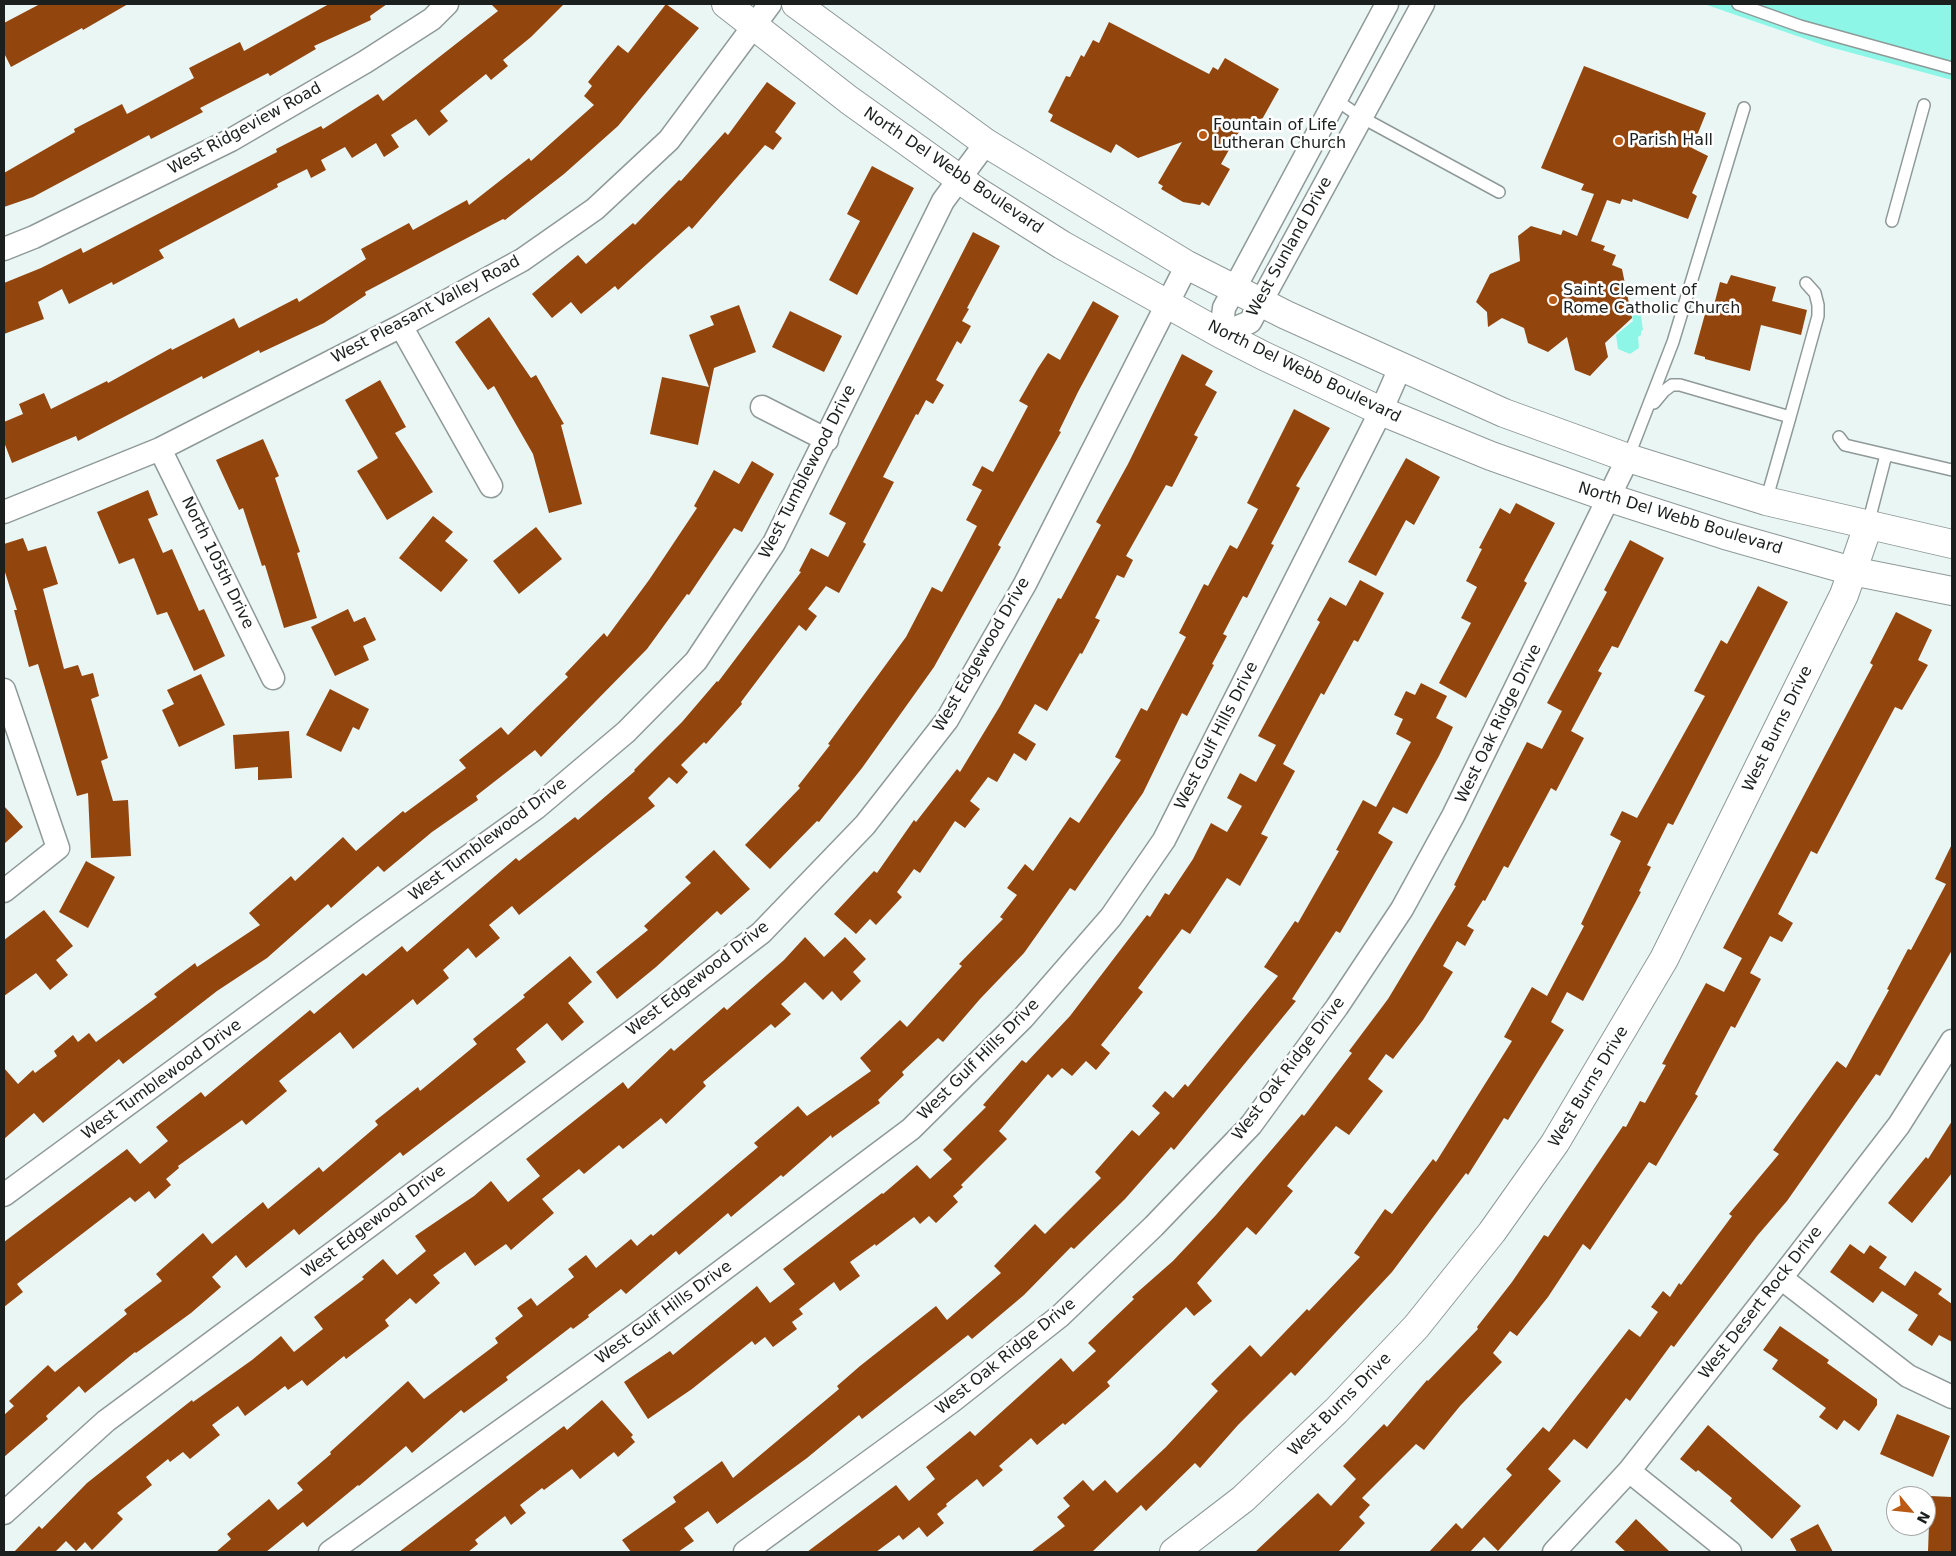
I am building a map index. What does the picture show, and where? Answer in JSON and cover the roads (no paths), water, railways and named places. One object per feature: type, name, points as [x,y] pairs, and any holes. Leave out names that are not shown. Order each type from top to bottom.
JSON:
[{"type":"street","name":"West Ridgeview Road","points":[[4,249],[231,140],[365,62],[432,19],[447,4]]},
{"type":"street","name":"North Del Webb Boulevard","points":[[726,4],[849,100],[961,180],[1062,245],[1221,334],[1381,411],[1492,456],[1610,498],[1725,535],[1852,571],[1952,591]]},
{"type":"street","name":"West Pleasant Valley Road","points":[[4,512],[160,449],[401,326],[522,260],[595,209],[669,140],[770,4]]},
{"type":"street","points":[[796,4],[986,143],[1187,265],[1400,368],[1504,412],[1628,458],[1766,501],[1952,544]]},
{"type":"street","name":"West Sunland Drive","points":[[1387,4],[1224,308],[1221,334],[1250,322],[1423,4]]},
{"type":"street","name":"West Tumblewood Drive","points":[[4,1195],[367,929],[536,808],[626,732],[696,661],[774,543],[827,440],[943,201],[961,180],[986,143]]},
{"type":"street","name":"West Edgewood Drive","points":[[4,1513],[106,1421],[650,1018],[760,933],[865,825],[947,720],[1025,584],[1166,302],[1187,265]]},
{"type":"street","points":[[401,326],[491,486]]},
{"type":"street","name":"West Gulf Hills Drive","points":[[330,1552],[648,1326],[911,1128],[1023,1018],[1111,917],[1164,840],[1381,411],[1400,368]]},
{"type":"street","points":[[762,407],[827,440]]},
{"type":"street","name":"North 105th Drive","points":[[160,449],[274,678]]},
{"type":"street","name":"West Oak Ridge Drive","points":[[745,1552],[951,1402],[1060,1316],[1154,1226],[1251,1124],[1338,1007],[1402,909],[1453,816],[1628,458]]},
{"type":"street","name":"West Burns Drive","points":[[1174,1552],[1244,1499],[1336,1410],[1416,1327],[1492,1232],[1556,1143],[1664,959],[1844,595],[1868,526]]},
{"type":"street","points":[[4,690],[58,848],[4,891]]},
{"type":"street","name":"West Desert Rock Drive","points":[[1554,1552],[1629,1471],[1781,1278],[1899,1125],[1952,1041]]},
{"type":"street","points":[[1781,1278],[1908,1376],[1952,1397]]},
{"type":"street","points":[[1629,1471],[1730,1552]]},
{"type":"lane","points":[[1738,4],[1800,26],[1952,68]]},
{"type":"lane","points":[[1336,100],[1361,117],[1499,192]]},
{"type":"lane","points":[[1892,221],[1924,105]]},
{"type":"lane","points":[[1628,458],[1648,410],[1672,342],[1744,108]]},
{"type":"lane","points":[[1766,501],[1818,316],[1815,293],[1806,283]]},
{"type":"lane","points":[[1648,410],[1664,390],[1672,385],[1680,385],[1790,417]]},
{"type":"lane","points":[[1839,437],[1845,445],[1952,470]]},
{"type":"lane","points":[[1868,526],[1886,455]]},
{"type":"place","name":"Fountain of Life Lutheran Church","points":[[1203,135]]},
{"type":"place","name":"Parish Hall","points":[[1619,141]]},
{"type":"place","name":"Saint Clement of Rome Catholic Church","points":[[1553,300]]}]
